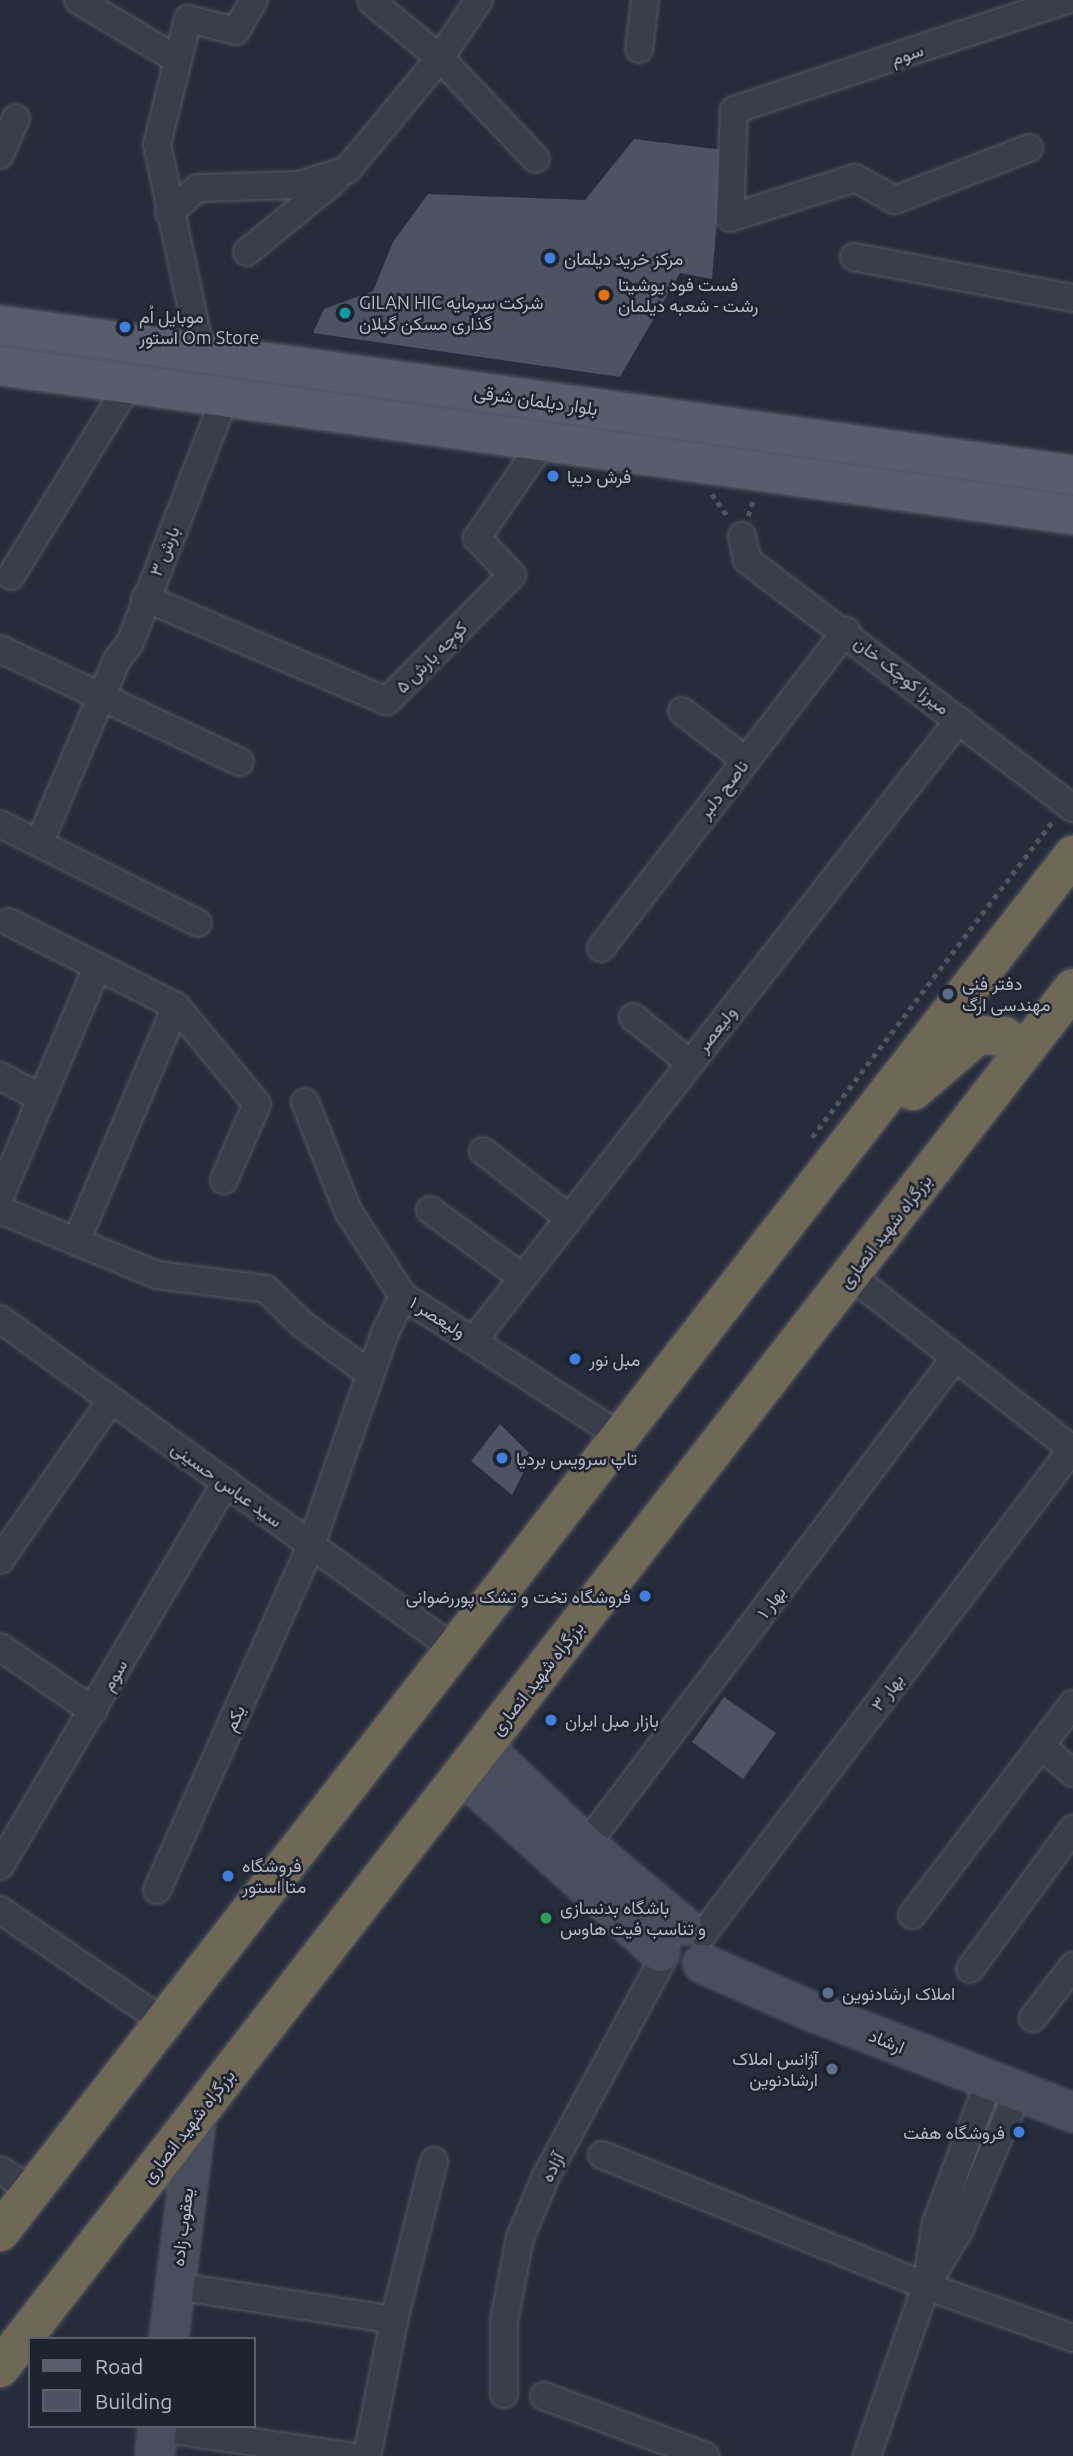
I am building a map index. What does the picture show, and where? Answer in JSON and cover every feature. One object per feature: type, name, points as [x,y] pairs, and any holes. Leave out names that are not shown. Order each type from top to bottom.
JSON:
[{"type":"highway","points":[[12,2214],[1073,855]]},
{"type":"highway","name":"بزرگراه شهید انصاری","points":[[0,2368],[1073,988]]},
{"type":"highway","points":[[824,1174],[966,1041],[984,1034],[998,1035],[1023,1053]]},
{"type":"main road","name":"بلوار دیلمان شرقی","points":[[0,324],[1073,475]]},
{"type":"main road","points":[[201,353],[224,400]]},
{"type":"main road","points":[[0,366],[224,400],[1073,515]]},
{"type":"main road","name":"ارشاد","points":[[472,1761],[586,1846],[682,1946]]},
{"type":"main road","name":"ارشاد","points":[[472,1761],[682,1946],[1003,2087],[1073,2112]]},
{"type":"main road","name":"یعقوب زاده","points":[[168,2337],[196,2116]]},
{"type":"street","points":[[78,0],[178,60]]},
{"type":"street","points":[[201,353],[169,213],[157,145],[188,19],[236,31],[254,0]]},
{"type":"street","points":[[247,252],[347,170],[440,58],[479,0]]},
{"type":"street","points":[[639,49],[645,0]]},
{"type":"street","name":"سوم","points":[[1029,148],[895,200],[855,178],[730,218],[734,110],[749,108],[1066,0]]},
{"type":"street","points":[[372,2],[440,58],[536,159]]},
{"type":"street","points":[[0,155],[16,118]]},
{"type":"street","points":[[169,213],[198,188],[299,185],[347,170]]},
{"type":"street","points":[[854,257],[1073,298]]},
{"type":"street","points":[[11,576],[128,385]]},
{"type":"street","name":"بارش ۳","points":[[40,841],[101,699],[130,643],[145,598],[224,400]]},
{"type":"street","name":"کوچه بارش ۵","points":[[145,598],[387,701],[512,575],[477,537],[542,443]]},
{"type":"street","name":"میرزا کوچک خان","points":[[742,536],[747,560],[846,631],[959,720],[1071,799]]},
{"type":"street","name":"ناصح دلبر","points":[[601,948],[846,631]]},
{"type":"street","points":[[0,649],[101,699],[240,762]]},
{"type":"street","points":[[682,711],[746,761]]},
{"type":"street","name":"ولیعصر","points":[[474,1340],[959,720]]},
{"type":"street","points":[[0,824],[40,841],[198,923]]},
{"type":"street","points":[[9,922],[176,1006],[257,1104],[224,1180]]},
{"type":"street","points":[[0,1196],[97,968]]},
{"type":"street","points":[[76,1242],[176,1006]]},
{"type":"street","points":[[633,1017],[690,1063]]},
{"type":"street","points":[[0,1076],[41,1098]]},
{"type":"street","name":"ولیعصر ۱","points":[[305,1102],[348,1211],[403,1296],[620,1436]]},
{"type":"street","points":[[483,1151],[569,1219]]},
{"type":"street","points":[[0,1210],[157,1275],[266,1289],[302,1324],[370,1374]]},
{"type":"street","points":[[430,1210],[522,1277]]},
{"type":"street","points":[[850,1275],[1073,1449]]},
{"type":"street","name":"یکم","points":[[157,1889],[312,1545],[370,1374],[403,1296]]},
{"type":"street","name":"سید عباس حسینی","points":[[0,1319],[454,1649]]},
{"type":"street","name":"بهار ۱","points":[[586,1846],[955,1358]]},
{"type":"street","points":[[0,1560],[111,1400]]},
{"type":"street","name":"بهار ۳","points":[[682,1946],[1073,1449]]},
{"type":"street","name":"سوم","points":[[0,1866],[226,1483]]},
{"type":"street","points":[[0,1647],[93,1711]]},
{"type":"street","points":[[912,1915],[1073,1704]]},
{"type":"street","points":[[1041,1746],[1073,1773]]},
{"type":"street","points":[[970,1969],[1073,1829]]},
{"type":"street","points":[[0,1910],[164,2022]]},
{"type":"street","name":"آزاده","points":[[504,2394],[504,2321],[520,2238],[546,2176],[682,1946]]},
{"type":"street","points":[[1033,2018],[1073,1966]]},
{"type":"street","points":[[867,2456],[926,2286],[936,2223],[1003,2087]]},
{"type":"street","points":[[602,2155],[926,2286],[1073,2338]]},
{"type":"street","points":[[367,2456],[394,2320],[434,2161]]},
{"type":"street","points":[[0,2169],[12,2214]]},
{"type":"street","points":[[174,2286],[394,2320]]},
{"type":"street","points":[[544,2396],[705,2456]]},
{"type":"street","points":[[156,2437],[349,2456]]},
{"type":"path","points":[[690,463],[742,536]]},
{"type":"path","points":[[742,536],[762,473]]},
{"type":"building","name":"مرکز خرید دیلمان","points":[[634,139],[723,150],[712,279],[680,273],[620,377],[313,333],[324,309],[373,291],[393,242],[428,194],[585,200]]},
{"type":"building","name":"تاپ سرویس بردیا","points":[[500,1424],[532,1456],[512,1495],[471,1461]]},
{"type":"building","points":[[724,1697],[776,1733],[743,1779],[692,1742]]},
{"type":"place","name":"مرکز خرید دیلمان","points":[[550,258]]},
{"type":"place","name":"فست فود یوشیتا رشت - شعبه دیلمان","points":[[604,295]]},
{"type":"place","name":"GILAN HIC شرکت سرمایه گذاری مسکن گیلان","points":[[345,313]]},
{"type":"place","name":"موبایل اُم استور Om Store","points":[[125,327]]},
{"type":"place","name":"فرش دیبا","points":[[553,476]]},
{"type":"place","name":"دفتر فنی مهندسی ارگ","points":[[948,994]]},
{"type":"place","name":"مبل نور","points":[[575,1359]]},
{"type":"place","name":"تاپ سرویس بردیا","points":[[502,1458]]},
{"type":"place","name":"فروشگاه تخت و تشک پوررضوانی","points":[[645,1596]]},
{"type":"place","name":"بازار مبل ایران","points":[[551,1720]]},
{"type":"place","name":"فروشگاه متا استور","points":[[228,1876]]},
{"type":"place","name":"باشگاه بدنسازی و تناسب فیت هاوس","points":[[546,1918]]},
{"type":"place","name":"املاک ارشادنوین","points":[[828,1993]]},
{"type":"place","name":"آژانس املاک ارشادنوین","points":[[832,2069]]},
{"type":"place","name":"فروشگاه هفت","points":[[1019,2132]]}]
